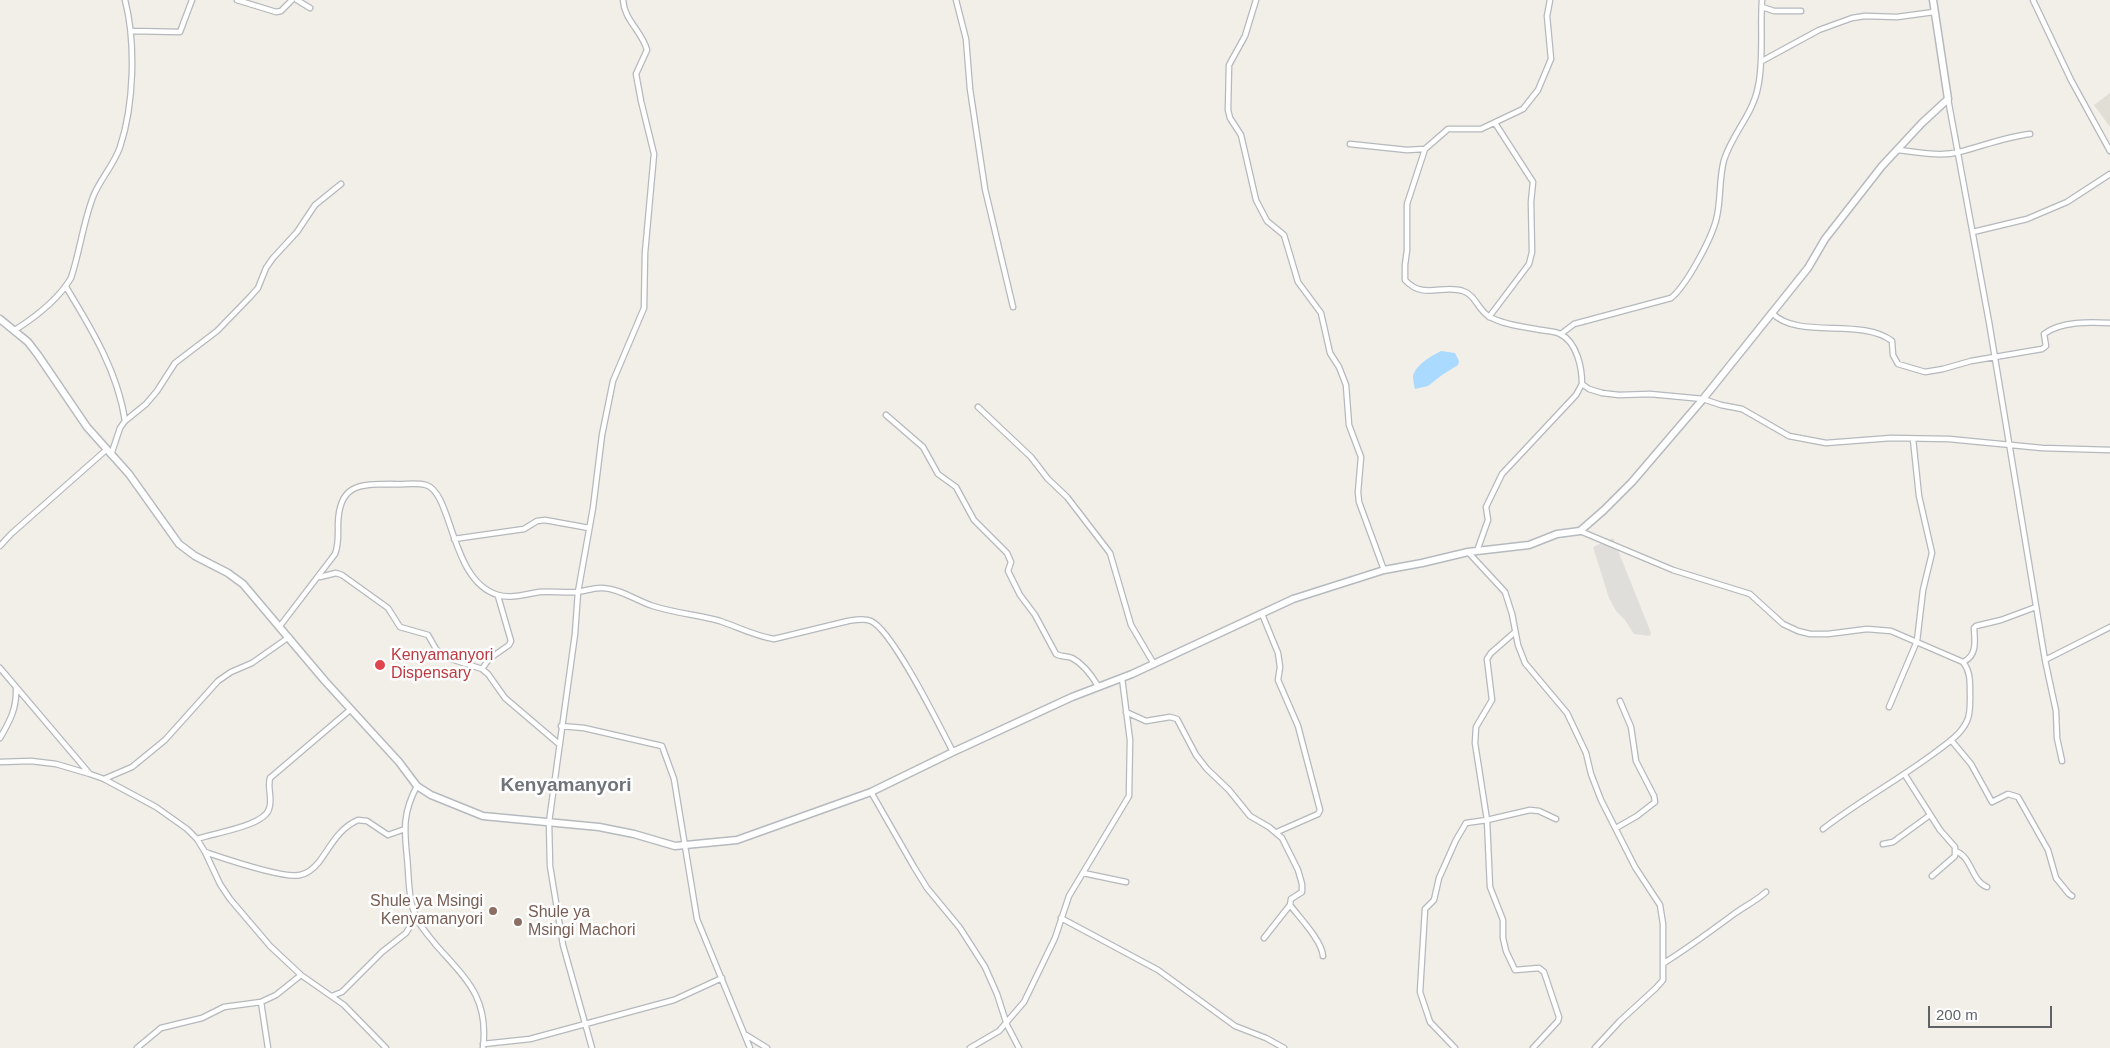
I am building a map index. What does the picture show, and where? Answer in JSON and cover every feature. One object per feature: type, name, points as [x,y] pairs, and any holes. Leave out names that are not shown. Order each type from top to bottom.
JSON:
[{"type":"street","points":[[15,330],[48,306],[66,287],[74,268],[94,195],[120,146],[129,101],[132,65],[131,31],[125,0]]},
{"type":"street","points":[[131,31],[180,32],[192,0]]},
{"type":"street","points":[[237,0],[276,12],[281,11],[292,0]]},
{"type":"street","points":[[297,0],[310,8]]},
{"type":"street","points":[[592,1048],[563,945],[550,866],[548,822],[578,592],[602,435],[613,381],[644,308],[645,253],[654,160],[653,146],[636,74],[647,50],[644,40],[625,13],[623,0]]},
{"type":"street","points":[[956,0],[966,39],[970,89],[986,189],[1013,307]]},
{"type":"street","points":[[1256,0],[1245,36],[1229,65],[1228,110],[1230,118],[1241,135],[1256,200],[1267,221],[1284,235],[1298,282],[1321,312],[1330,353],[1339,367],[1346,385],[1349,425],[1361,457],[1359,502],[1384,570]]},
{"type":"street","points":[[1477,551],[1488,520],[1486,507],[1502,474],[1576,395],[1582,384],[1580,362],[1570,344],[1560,334],[1522,327],[1489,317],[1473,297],[1464,291],[1451,289],[1427,291],[1405,280],[1407,204],[1425,149],[1448,129],[1477,129],[1495,123],[1527,105],[1545,75],[1550,59],[1547,16],[1550,0]]},
{"type":"street","points":[[1560,334],[1574,324],[1671,298],[1679,291],[1710,237],[1717,216],[1724,159],[1755,99],[1762,61],[1762,0]]},
{"type":"street","points":[[1933,0],[1948,99],[1995,357],[2045,660],[2056,711],[2059,749],[2062,761]]},
{"type":"street","points":[[2033,0],[2071,80],[2110,151]]},
{"type":"street","points":[[1762,7],[1774,10],[1801,11]]},
{"type":"street","points":[[1762,61],[1819,30],[1852,18],[1865,16],[1897,17],[1934,12]]},
{"type":"street","points":[[1580,531],[1632,482],[1703,399],[1808,268],[1836,225],[1897,150],[1948,99]]},
{"type":"street","points":[[1489,317],[1529,264],[1532,252],[1531,202],[1533,182],[1495,123]]},
{"type":"street","points":[[1897,150],[1938,153],[1959,152],[2014,136],[2030,134]]},
{"type":"street","points":[[1350,144],[1407,150],[1425,149]]},
{"type":"street","points":[[1973,232],[2026,219],[2067,202],[2110,174]]},
{"type":"street","points":[[0,546],[11,534],[108,452],[125,421],[146,404],[175,363],[217,331],[250,298],[258,288],[266,268],[297,232],[315,205],[341,184]]},
{"type":"street","points":[[66,287],[108,364],[123,405],[125,421]]},
{"type":"street","points":[[1772,313],[1777,319],[1792,324],[1878,333],[1892,340],[1893,356],[1898,364],[1925,372],[1971,361],[2042,350],[2046,346],[2044,334],[2054,329],[2089,322],[2110,323]]},
{"type":"street","points":[[0,319],[15,330],[38,355],[87,427],[129,474],[179,544],[195,556],[228,573],[243,584],[325,681],[399,762],[417,786],[442,800],[483,816],[599,827],[684,847],[736,840],[872,792],[953,752],[1098,686],[1154,664],[1293,600],[1384,570],[1422,564],[1468,552],[1528,545],[1557,534],[1580,531],[1673,570],[1750,594],[1783,624],[1798,631],[1810,634],[1877,629],[1892,631],[1963,662],[1968,668],[1970,678],[1970,712],[1968,720],[1951,740],[1905,776],[1844,813],[1822,830]]},
{"type":"street","points":[[1582,384],[1602,392],[1619,395],[1650,394],[1703,399],[1742,409],[1789,436],[1802,439],[1826,442],[1891,438],[1949,439],[2009,443],[2042,448],[2110,450]]},
{"type":"street","points":[[978,407],[1031,457],[1048,479],[1082,513],[1107,549],[1113,561],[1131,625],[1154,664]]},
{"type":"street","points":[[886,415],[923,447],[938,474],[959,492],[964,506],[974,520],[1007,553],[1011,562],[1008,571],[1020,595],[1035,615],[1056,654],[1077,661],[1092,676],[1098,686]]},
{"type":"street","points":[[1889,707],[1917,641],[1923,590],[1932,552],[1919,496],[1913,439]]},
{"type":"street","points":[[280,626],[332,560],[338,547],[338,512],[344,495],[354,488],[384,484],[425,485],[438,496],[460,557],[466,567],[486,589],[498,596],[515,596],[550,591],[578,592],[595,588],[613,590],[652,606],[694,614],[762,637],[774,639],[848,621],[871,621],[885,633],[919,685],[953,752]]},
{"type":"street","points":[[454,539],[524,529],[537,521],[544,520],[589,528]]},
{"type":"street","points":[[1468,552],[1505,592],[1525,663],[1567,713],[1586,753],[1596,788],[1635,867],[1660,906],[1663,924],[1663,980],[1595,1048]]},
{"type":"street","points":[[319,577],[336,573],[342,575],[388,608],[400,626],[428,635],[436,649],[444,656],[482,669],[488,674],[505,698],[559,744]]},
{"type":"street","points":[[482,669],[489,659],[512,641],[498,596]]},
{"type":"street","points":[[1963,662],[1970,659],[1973,653],[1975,642],[1974,628],[1976,626],[2001,620],[2036,607]]},
{"type":"street","points":[[1262,614],[1278,653],[1280,667],[1278,680],[1298,726],[1320,810],[1318,814],[1277,832]]},
{"type":"street","points":[[2045,660],[2110,627]]},
{"type":"street","points":[[1515,632],[1490,653],[1487,659],[1492,700],[1478,720],[1474,734],[1487,820],[1490,887],[1503,920],[1503,938],[1506,951],[1515,970],[1540,968],[1544,972],[1559,1017],[1558,1021],[1539,1039],[1533,1048]]},
{"type":"street","points":[[104,779],[132,767],[165,740],[218,681],[231,672],[252,663],[289,637]]},
{"type":"street","points":[[0,668],[90,774]]},
{"type":"street","points":[[970,1048],[999,1032],[1007,1025],[1024,1002],[1054,938],[1069,896],[1129,796],[1130,740],[1122,678]]},
{"type":"street","points":[[0,738],[14,711],[17,700],[16,687]]},
{"type":"street","points":[[1616,828],[1637,816],[1654,802],[1654,796],[1636,761],[1631,727],[1620,701]]},
{"type":"street","points":[[197,839],[251,824],[263,818],[269,812],[268,784],[270,778],[351,709]]},
{"type":"street","points":[[1126,712],[1146,721],[1170,717],[1177,719],[1196,755],[1207,769],[1229,790],[1250,816],[1277,832],[1288,848],[1302,884],[1302,892],[1291,899],[1290,905],[1264,938]]},
{"type":"street","points":[[561,726],[584,728],[662,746],[674,779],[697,919],[750,1048]]},
{"type":"street","points":[[1951,740],[1971,764],[1992,802],[2008,794],[2018,797],[2048,850],[2056,878],[2072,896]]},
{"type":"street","points":[[0,762],[31,761],[56,764],[104,779],[156,807],[187,829],[206,852],[220,884],[230,899],[270,946],[301,976],[332,996],[359,1019],[386,1048]]},
{"type":"street","points":[[1905,776],[1930,816],[1951,841],[1955,851],[1955,856],[1950,862],[1932,876]]},
{"type":"street","points":[[417,786],[407,808],[405,829],[410,890],[416,917],[424,931],[466,979],[479,1000],[483,1012],[483,1046],[530,1039],[674,1000],[722,978]]},
{"type":"street","points":[[872,792],[914,868],[927,888],[960,928],[985,967],[997,994],[1007,1025],[1019,1048]]},
{"type":"street","points":[[1455,1048],[1430,1022],[1420,992],[1424,946],[1424,913],[1427,905],[1434,900],[1439,878],[1462,828],[1470,821],[1487,820],[1535,810],[1556,819]]},
{"type":"street","points":[[1883,844],[1892,842],[1930,816]]},
{"type":"street","points":[[206,852],[242,865],[287,875],[300,875],[316,866],[335,837],[353,822],[362,819],[388,835],[405,829]]},
{"type":"street","points":[[1955,851],[1965,858],[1977,880],[1987,887]]},
{"type":"street","points":[[1083,873],[1126,882]]},
{"type":"street","points":[[1664,964],[1766,892]]},
{"type":"street","points":[[1290,905],[1311,931],[1323,956]]},
{"type":"street","points":[[332,996],[342,992],[382,952],[406,933],[416,917]]},
{"type":"street","points":[[1062,918],[1158,970],[1235,1026],[1266,1038],[1284,1048]]},
{"type":"street","points":[[137,1048],[161,1028],[202,1018],[224,1007],[261,1002],[276,995],[301,976]]},
{"type":"street","points":[[261,1002],[268,1048]]},
{"type":"street","points":[[745,1034],[766,1048]]},
{"type":"shaded area","points":[[2110,93],[2110,127],[2094,105]]},
{"type":"shaded area","points":[[1613,538],[1651,633],[1650,636],[1634,634],[1625,620],[1616,611],[1609,598],[1593,547]]},
{"type":"water","points":[[1441,351],[1455,353],[1459,361],[1458,365],[1428,386],[1415,389],[1413,376],[1417,368]]},
{"type":"place","name":"Kenyamanyori Dispensary","points":[[380,665]]},
{"type":"place","name":"Shule ya Msingi Kenyamanyori","points":[[493,911]]},
{"type":"place","name":"Shule ya Msingi Machori","points":[[518,922]]},
{"type":"district","name":"Kenyamanyori","points":[[566,786]]}]
